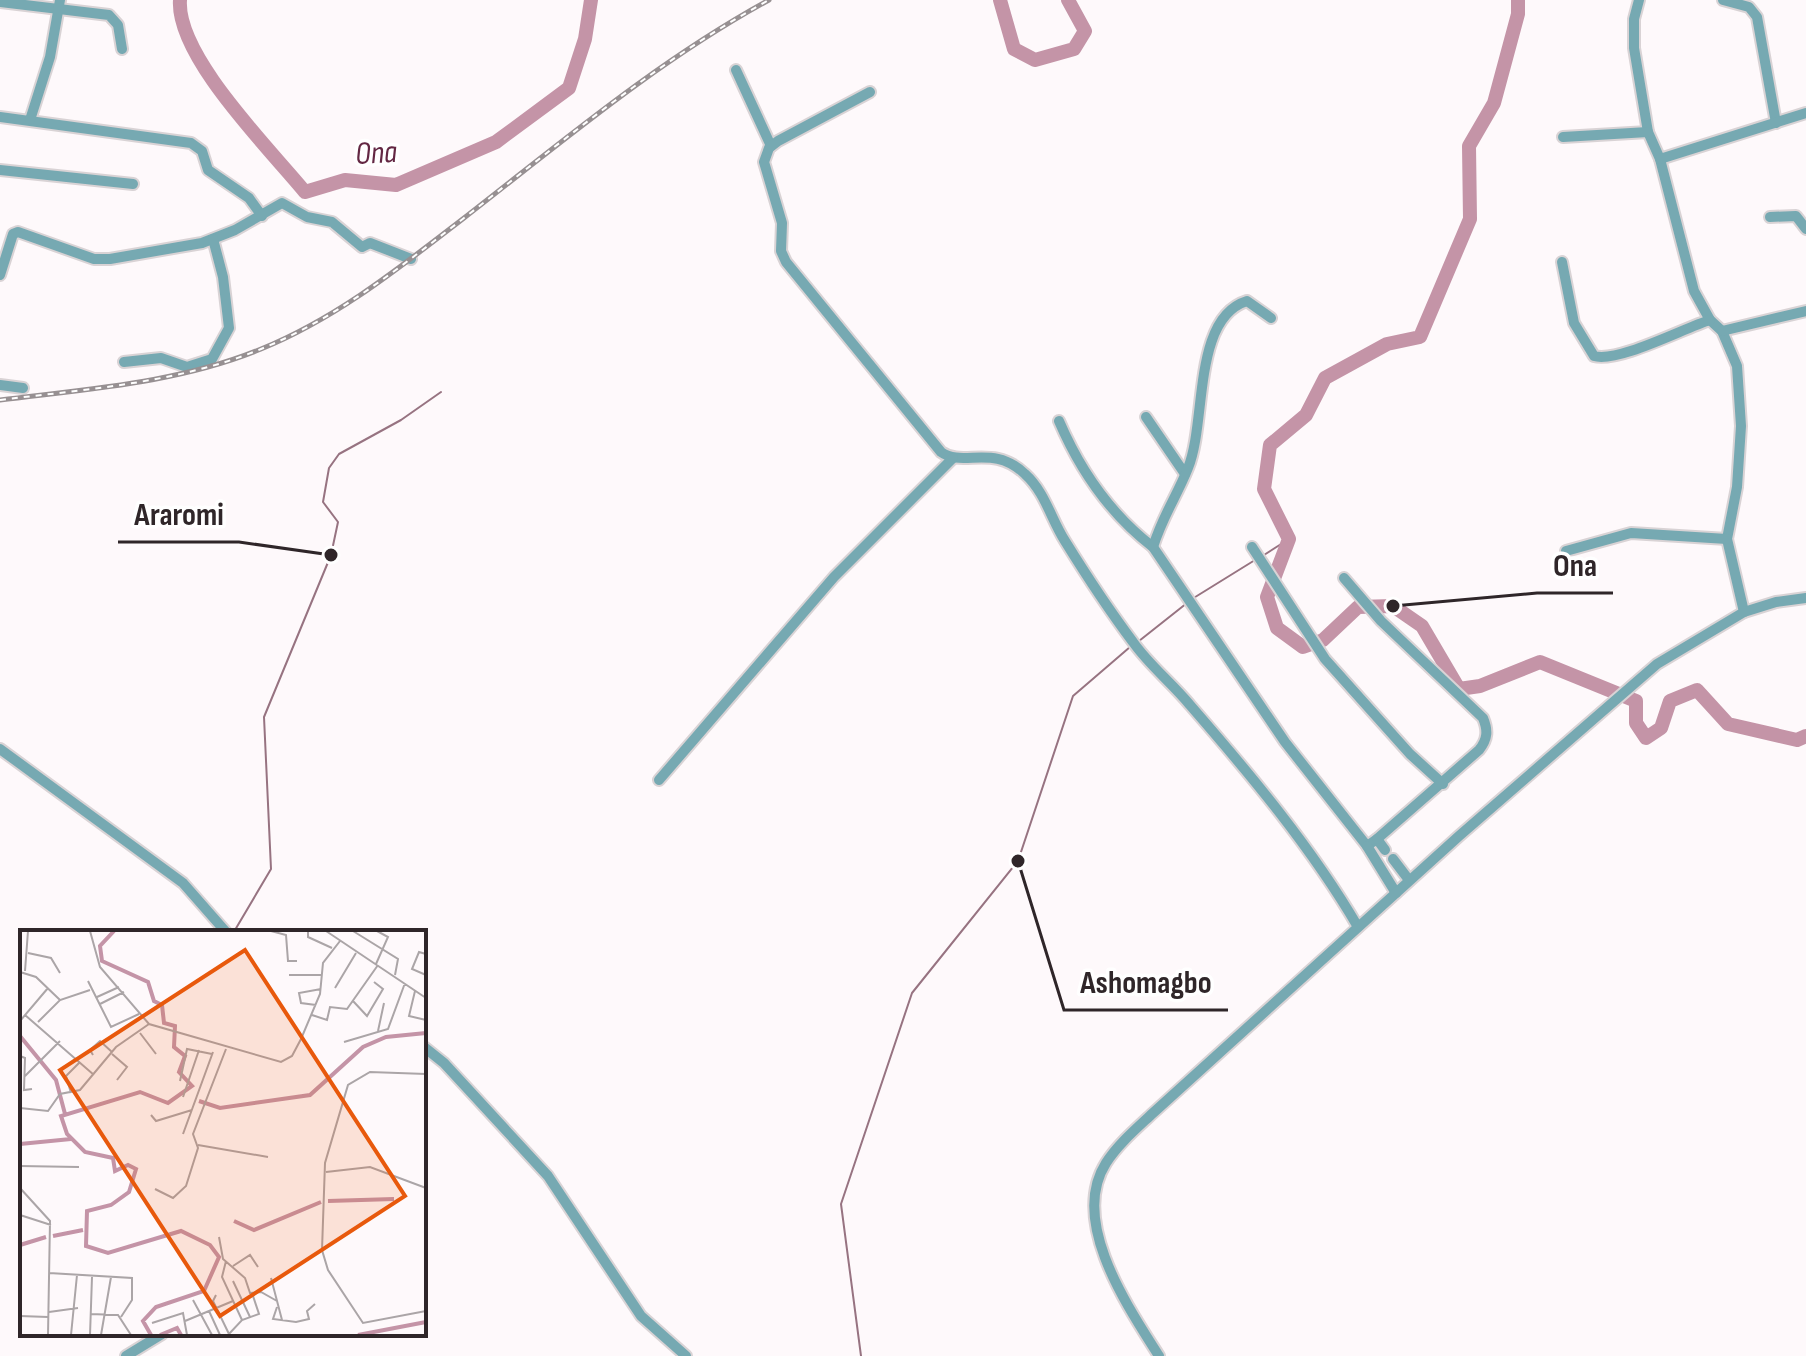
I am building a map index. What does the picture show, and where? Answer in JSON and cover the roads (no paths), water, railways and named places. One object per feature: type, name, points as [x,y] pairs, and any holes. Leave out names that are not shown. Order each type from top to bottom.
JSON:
[{"type":"street","points":[[1639,0],[1634,19],[1634,48],[1648,132],[1660,159],[1694,291],[1710,320],[1722,331],[1737,366],[1741,400],[1737,487],[1727,539],[1744,612]]},
{"type":"street","points":[[1723,0],[1749,7],[1757,17],[1776,123]]},
{"type":"street","points":[[0,2],[60,4],[109,15],[122,36],[122,49]]},
{"type":"street","points":[[30,120],[50,57],[60,4]]},
{"type":"street","points":[[736,70],[771,146]]},
{"type":"street","points":[[870,92],[771,146],[764,162],[782,223],[781,251],[786,262],[941,452],[953,458],[982,455],[999,458],[1024,472],[1044,497],[1064,539],[1134,644],[1175,687],[1259,790],[1345,902],[1358,927]]},
{"type":"street","points":[[1660,159],[1806,113]]},
{"type":"street","points":[[0,117],[191,143],[202,151],[208,170],[249,198],[262,216]]},
{"type":"street","points":[[1563,137],[1648,132]]},
{"type":"street","points":[[0,170],[133,184]]},
{"type":"street","points":[[0,275],[5,242],[13,234],[24,233],[103,259],[189,247],[262,216],[282,203],[307,217],[332,222],[362,247],[370,243],[411,259]]},
{"type":"street","points":[[1770,217],[1796,216],[1806,229]]},
{"type":"street","points":[[124,362],[161,358],[187,367],[212,359],[229,328],[223,277],[213,239]]},
{"type":"street","points":[[1562,262],[1574,323],[1594,356],[1601,358],[1630,351],[1710,320]]},
{"type":"street","points":[[1153,547],[1163,514],[1185,474],[1218,321],[1232,308],[1247,301],[1271,318]]},
{"type":"street","points":[[1722,331],[1806,311]]},
{"type":"street","points":[[0,385],[23,388]]},
{"type":"street","points":[[1146,417],[1185,474]]},
{"type":"street","points":[[1059,421],[1082,470],[1127,524],[1153,547],[1285,742],[1367,846],[1396,893]]},
{"type":"street","points":[[659,780],[834,577],[953,458]]},
{"type":"street","points":[[1566,551],[1631,533],[1727,539]]},
{"type":"street","points":[[1252,547],[1325,659],[1410,754],[1443,784]]},
{"type":"street","points":[[1344,578],[1381,621],[1483,718],[1487,734],[1485,743],[1443,784],[1367,846]]},
{"type":"street","points":[[1159,1356],[1098,1239],[1094,1207],[1105,1164],[1153,1113],[1409,880],[1672,653],[1744,612],[1776,602],[1806,598]]},
{"type":"street","points":[[0,749],[183,883],[224,930]]},
{"type":"street","points":[[1377,839],[1385,850]]},
{"type":"street","points":[[1393,859],[1409,880]]},
{"type":"street","points":[[426,1049],[444,1063],[548,1176],[641,1316],[686,1356]]},
{"type":"street","points":[[126,1356],[159,1336]]},
{"type":"waterway","name":"Ona","points":[[180,0],[183,23],[208,74],[305,192],[345,180],[396,185],[496,142],[569,88],[585,39],[591,0]]},
{"type":"waterway","name":"Ona","points":[[1000,0],[1014,49],[1035,60],[1074,49],[1085,31],[1068,0]]},
{"type":"waterway","name":"Ona","points":[[1518,0],[1518,14],[1494,103],[1469,146],[1470,219],[1420,337],[1387,344],[1325,378],[1306,415],[1270,445],[1264,489],[1289,539],[1267,597],[1277,628],[1303,647],[1323,640],[1358,607],[1393,606],[1422,626],[1459,689],[1480,686],[1540,662],[1636,701],[1636,723],[1646,738],[1661,728],[1670,701],[1697,690],[1728,724],[1797,740],[1806,736]]},
{"type":"waterway","points":[[235,930],[271,869],[264,717],[331,555],[338,522],[323,502],[329,468],[339,454],[401,420],[441,392]]},
{"type":"waterway","points":[[1264,555],[1289,539]]},
{"type":"waterway","points":[[1192,599],[1255,560]]},
{"type":"waterway","points":[[1139,641],[1187,603]]},
{"type":"waterway","points":[[861,1356],[841,1204],[912,993],[1018,861],[1073,696],[1130,647]]},
{"type":"railway","points":[[0,400],[99,388],[198,370],[230,361],[289,337],[367,291],[650,75],[728,23],[769,0]]},
{"type":"place","name":"Araromi","points":[[331,555]]},
{"type":"place","name":"Ona","points":[[1393,606]]},
{"type":"place","name":"Ashomagbo","points":[[1018,861]]}]
